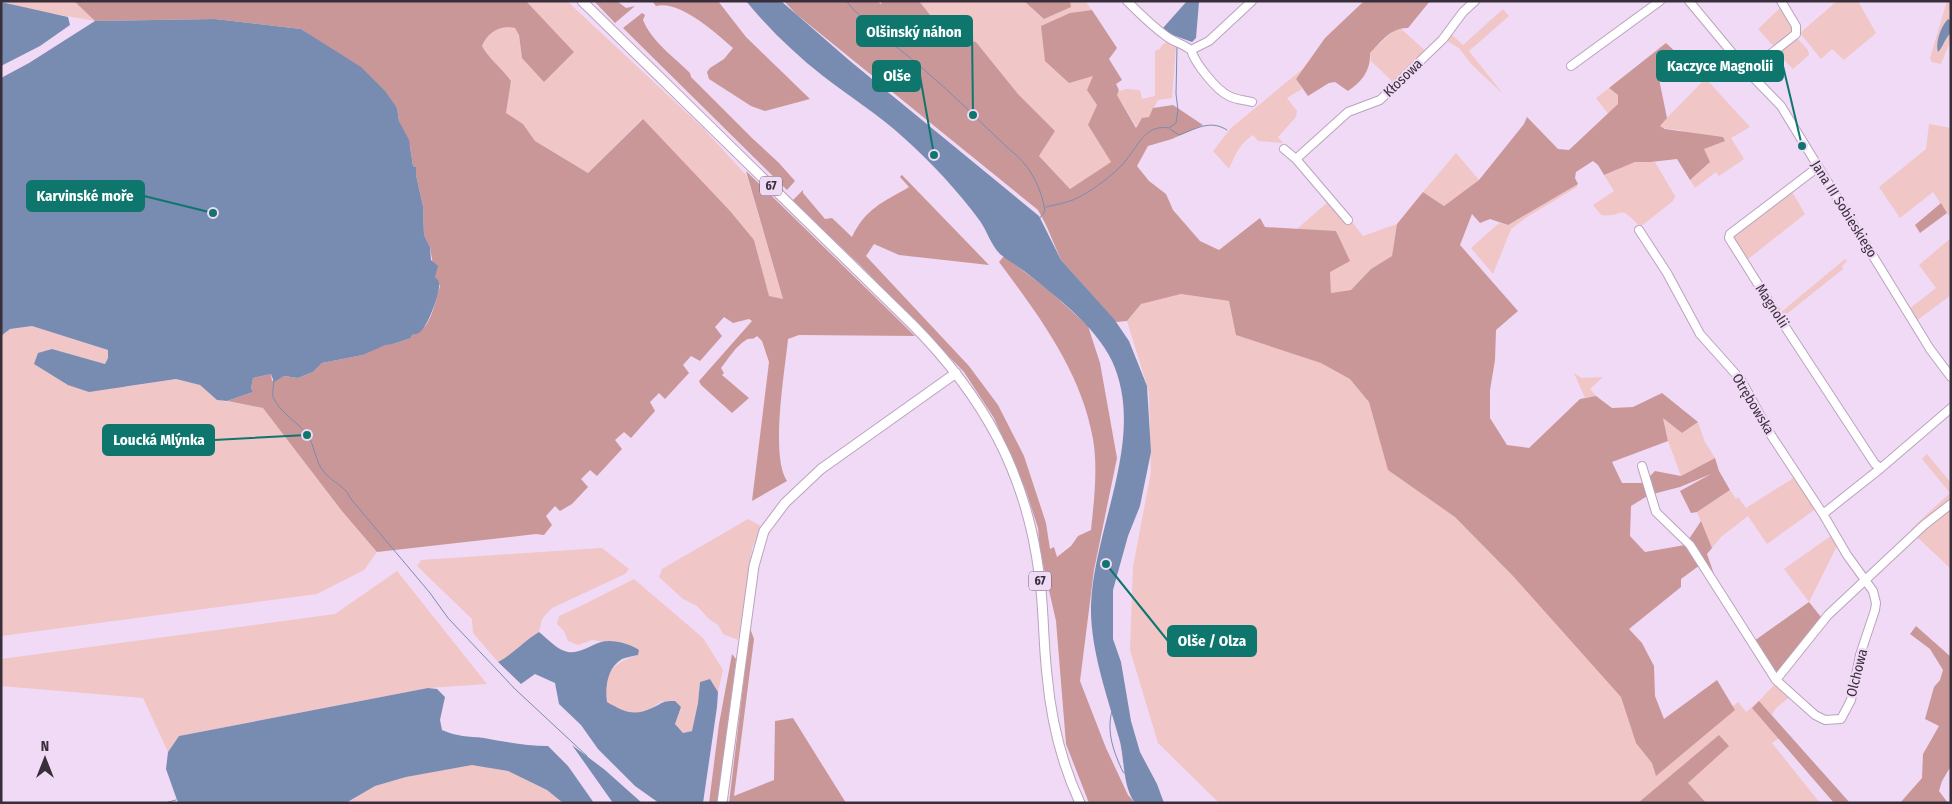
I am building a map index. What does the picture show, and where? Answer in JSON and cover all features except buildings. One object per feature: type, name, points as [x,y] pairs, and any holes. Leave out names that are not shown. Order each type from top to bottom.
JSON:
[{"type":"main road","name":"67","points":[[582,1],[912,325],[956,373],[976,400],[993,428],[1022,493],[1033,535],[1039,574],[1046,675],[1052,720],[1061,754],[1080,803]]},
{"type":"main road","points":[[722,803],[754,566],[764,531],[785,502],[821,469],[956,373]]},
{"type":"street","points":[[1127,1],[1157,29],[1191,50],[1193,57],[1217,87],[1228,96],[1252,102]]},
{"type":"street","points":[[1191,50],[1208,41],[1252,1]]},
{"type":"street","name":"Kłosowa","points":[[1296,159],[1348,112],[1380,100],[1443,39],[1463,12],[1475,1]]},
{"type":"street","points":[[1571,66],[1660,1]]},
{"type":"street","name":"Jana III Sobieskiego","points":[[1689,1],[1748,72],[1781,106],[1930,349],[1951,377]]},
{"type":"street","points":[[1748,72],[1796,34],[1796,26],[1781,1]]},
{"type":"street","points":[[1284,149],[1296,159],[1348,220]]},
{"type":"street","name":"Magnolii","points":[[1818,167],[1730,234],[1729,238],[1872,459],[1881,468]]},
{"type":"street","name":"Otrębowska","points":[[1639,230],[1662,264],[1700,334],[1741,380],[1771,435],[1865,580]]},
{"type":"street","points":[[1823,514],[1881,468],[1951,408]]},
{"type":"street","points":[[1642,466],[1656,512],[1690,545],[1776,680],[1818,626],[1924,525],[1951,504]]},
{"type":"street","name":"Olchowa","points":[[1776,680],[1816,715],[1825,720],[1841,719],[1851,700],[1860,655],[1875,610],[1875,597],[1865,580]]},
{"type":"shaded area","points":[[2,1],[74,1],[95,21],[27,9]]},
{"type":"shaded area","points":[[74,1],[526,1],[574,52],[544,82],[522,58],[519,35],[515,28],[504,28],[491,33],[482,46],[511,81],[506,113],[523,124],[535,141],[588,173],[643,119],[730,211],[754,240],[769,296],[783,299],[746,171],[915,336],[799,335],[788,339],[779,434],[782,469],[787,481],[752,501],[769,362],[762,341],[757,336],[746,340],[739,346],[721,368],[724,373],[722,375],[749,398],[732,413],[701,385],[699,381],[752,321],[749,319],[733,323],[724,317],[715,327],[722,336],[700,361],[691,356],[683,365],[689,373],[665,399],[659,393],[650,402],[655,411],[631,438],[624,432],[615,440],[622,449],[597,476],[590,470],[581,479],[588,487],[572,504],[560,511],[555,506],[546,516],[552,525],[544,535],[536,534],[377,552],[342,511],[263,408],[227,401],[253,392],[251,388],[253,378],[271,374],[272,381],[284,376],[298,378],[313,372],[322,363],[363,355],[385,344],[393,344],[411,338],[412,335],[424,328],[428,322],[440,286],[435,277],[430,247],[424,235],[423,206],[416,167],[413,166],[410,146],[399,121],[397,108],[342,56],[301,29],[215,19],[95,21]]},
{"type":"shaded area","points":[[526,1],[567,1],[702,127],[747,176],[783,299],[769,297],[754,240],[642,119],[588,173],[535,141],[523,124],[506,113],[511,81],[482,46],[491,33],[504,28],[515,28],[519,35],[522,58],[574,52]]},
{"type":"shaded area","points":[[594,1],[617,1],[626,8],[635,6],[615,23]]},
{"type":"shaded area","points":[[652,1],[718,1],[746,37],[810,99],[765,111],[751,106],[709,79],[707,72],[710,68],[724,59],[733,48],[697,19],[676,8],[666,5],[656,6]]},
{"type":"shaded area","points":[[784,1],[877,1],[881,4],[882,1],[919,1],[946,35],[976,42],[1018,94],[1055,131],[1039,156],[1070,189],[1111,162],[1088,125],[1097,105],[1087,90],[1093,76],[1069,83],[1045,61],[1041,26],[1070,13],[1092,10],[1117,48],[1109,59],[1122,80],[1116,84],[1119,90],[1117,95],[1136,128],[1142,118],[1149,117],[1153,108],[1173,105],[1203,125],[1172,139],[1148,146],[1137,166],[1149,181],[1166,194],[1173,210],[1200,241],[1219,250],[1260,218],[1265,227],[1336,231],[1350,261],[1330,272],[1331,293],[1351,290],[1371,269],[1392,256],[1397,224],[1423,192],[1444,206],[1479,180],[1524,124],[1527,117],[1558,149],[1569,150],[1618,104],[1618,95],[1609,88],[1666,43],[1679,55],[1658,74],[1667,118],[1660,126],[1665,129],[1723,137],[1725,141],[1704,149],[1710,162],[1690,180],[1677,159],[1635,162],[1604,175],[1593,161],[1576,172],[1575,178],[1578,184],[1508,225],[1490,219],[1480,223],[1472,214],[1460,245],[1518,311],[1496,330],[1495,360],[1490,390],[1490,418],[1507,445],[1529,448],[1580,399],[1596,396],[1612,408],[1633,407],[1662,393],[1698,422],[1682,433],[1663,418],[1668,441],[1612,462],[1622,483],[1643,483],[1655,471],[1681,476],[1715,458],[1719,471],[1730,490],[1697,512],[1691,513],[1680,491],[1711,474],[1680,487],[1649,495],[1631,506],[1630,536],[1645,552],[1685,545],[1686,543],[1700,565],[1681,579],[1681,587],[1629,629],[1642,643],[1654,666],[1655,696],[1664,719],[1717,680],[1735,710],[1656,776],[1652,763],[1636,743],[1621,697],[1513,576],[1455,517],[1388,470],[1369,402],[1350,379],[1321,363],[1236,335],[1229,301],[1181,294],[1141,304],[1127,321],[1116,322],[1061,260],[1038,210],[796,14]]},
{"type":"shaded area","points":[[919,1],[1024,1],[1044,19],[1070,7],[1070,1],[1085,1],[1092,10],[1070,13],[1093,75],[1097,105],[1088,125],[1111,162],[1070,189],[1039,156],[1055,131],[1018,94],[976,42],[946,35]]},
{"type":"shaded area","points":[[1024,1],[1070,1],[1071,7],[1044,19]]},
{"type":"shaded area","points":[[1364,1],[1430,1],[1408,28],[1402,28],[1391,33],[1370,53],[1369,65],[1365,75],[1348,91],[1335,82],[1329,83],[1308,96],[1296,79],[1325,38]]},
{"type":"shaded area","points":[[1837,1],[1858,1],[1876,33],[1844,60],[1832,49],[1821,59],[1800,33]]},
{"type":"shaded area","points":[[1947,1],[1951,1],[1949,14],[1951,21],[1948,19],[1942,48],[1945,38],[1951,33],[1951,39],[1941,64],[1932,62],[1930,58]]},
{"type":"shaded area","points":[[1782,6],[1796,31],[1775,48],[1758,29]]},
{"type":"shaded area","points":[[1503,9],[1509,16],[1469,51],[1503,94],[1472,65],[1459,48],[1447,41],[1452,35],[1463,45]]},
{"type":"shaded area","points":[[642,13],[645,15],[643,20],[647,28],[664,49],[690,73],[691,77],[795,181],[787,190],[623,28]]},
{"type":"shaded area","points":[[1400,28],[1427,52],[1395,84],[1371,61],[1370,53],[1394,30]]},
{"type":"shaded area","points":[[1796,37],[1808,50],[1809,55],[1793,69],[1776,52]]},
{"type":"shaded area","points":[[1168,41],[1176,47],[1172,98],[1158,100],[1149,117],[1142,119],[1136,126],[1117,92],[1126,89],[1140,90],[1142,99],[1155,96],[1155,51]]},
{"type":"shaded area","points":[[1305,67],[1296,79],[1302,89],[1287,98],[1297,111],[1296,117],[1278,137],[1283,143],[1258,141],[1253,135],[1241,146],[1229,169],[1213,151],[1231,128]]},
{"type":"shaded area","points":[[1707,80],[1750,127],[1731,138],[1744,159],[1719,176],[1716,172],[1695,188],[1690,180],[1710,162],[1705,152],[1690,134],[1659,126],[1703,81],[1704,83]]},
{"type":"shaded area","points":[[1609,88],[1618,95],[1619,104],[1609,115],[1596,98]]},
{"type":"shaded area","points":[[1929,124],[1951,128],[1951,219],[1933,192],[1900,218],[1879,187],[1926,149]]},
{"type":"shaded area","points":[[1456,153],[1479,180],[1444,206],[1423,192]]},
{"type":"shaded area","points":[[1635,162],[1655,162],[1675,196],[1673,201],[1640,227],[1624,213],[1608,216],[1601,215],[1593,205],[1614,191],[1604,175]]},
{"type":"shaded area","points":[[902,175],[989,265],[899,255],[874,244],[866,256],[969,366],[998,405],[1024,456],[1046,523],[1050,549],[1054,547],[1057,557],[1071,546],[1078,536],[1091,530],[1095,473],[1093,439],[1079,390],[1069,367],[1029,303],[999,262],[1004,256],[1052,293],[1088,326],[1100,363],[1117,458],[1094,570],[1080,681],[1106,748],[1128,795],[1135,803],[1089,803],[1066,744],[1056,621],[1040,551],[1038,528],[1026,491],[994,418],[964,372],[859,264],[792,201],[803,190],[803,193],[825,219],[832,218],[852,237],[857,227],[869,213],[883,202],[909,187],[900,177]]},
{"type":"shaded area","points":[[1578,184],[1577,187],[1527,217],[1511,229],[1493,274],[1471,248],[1499,223],[1508,225]]},
{"type":"shaded area","points":[[1791,190],[1805,214],[1747,260],[1732,239],[1732,235]]},
{"type":"shaded area","points":[[1328,202],[1347,224],[1352,222],[1363,236],[1397,224],[1392,256],[1371,269],[1351,290],[1331,293],[1330,272],[1298,228]]},
{"type":"shaded area","points":[[1941,203],[1947,213],[1920,233],[1915,225]]},
{"type":"shaded area","points":[[1951,238],[1951,295],[1916,321],[1909,309],[1936,288],[1919,265]]},
{"type":"shaded area","points":[[1845,259],[1847,261],[1842,266],[1843,269],[1783,317],[1780,313]]},
{"type":"shaded area","points":[[1181,294],[1229,301],[1289,326],[1364,353],[1382,429],[1402,468],[1455,498],[1564,612],[1620,679],[1671,757],[1738,702],[1746,712],[1776,683],[1794,696],[1814,717],[1809,715],[1791,696],[1776,708],[1772,715],[1759,702],[1753,708],[1779,738],[1772,743],[1820,803],[1219,803],[1158,743],[1130,650],[1133,567],[1151,472],[1149,392],[1127,321],[1141,304]]},
{"type":"shaded area","points":[[32,326],[108,350],[108,358],[105,364],[52,349],[126,387],[176,379],[200,385],[217,400],[263,408],[377,552],[364,570],[317,594],[1,636],[1,336],[10,329]]},
{"type":"shaded area","points":[[1574,373],[1582,378],[1603,377],[1590,389],[1596,396],[1585,398]]},
{"type":"shaded area","points":[[1663,417],[1682,433],[1698,422],[1705,442],[1715,458],[1681,476],[1668,441]]},
{"type":"shaded area","points":[[1927,454],[1951,483],[1951,498],[1912,532],[1911,529],[1950,493],[1922,459]]},
{"type":"shaded area","points":[[1795,477],[1817,508],[1767,544],[1748,516],[1721,537],[1712,548],[1697,512],[1730,490],[1746,508]]},
{"type":"shaded area","points":[[1951,509],[1951,569],[1917,537],[1943,513]]},
{"type":"shaded area","points":[[748,519],[761,526],[752,549],[738,640],[723,634],[718,625],[709,619],[697,606],[683,599],[659,577],[662,569]]},
{"type":"shaded area","points":[[1701,521],[1712,548],[1707,554],[1715,577],[1689,539]]},
{"type":"shaded area","points":[[1832,535],[1838,544],[1809,602],[1784,569]]},
{"type":"shaded area","points":[[602,548],[629,569],[625,574],[552,608],[542,619],[539,632],[498,662],[473,633],[472,619],[417,566],[421,560]]},
{"type":"shaded area","points":[[397,571],[487,684],[428,688],[179,736],[168,752],[143,698],[1,686],[1,659],[335,614]]},
{"type":"shaded area","points":[[634,579],[703,638],[723,670],[718,692],[710,679],[700,682],[692,731],[683,733],[675,724],[681,707],[662,701],[647,711],[627,714],[607,702],[608,677],[611,671],[621,662],[638,655],[634,646],[592,640],[578,645],[568,641],[564,631],[557,624],[559,616]]},
{"type":"shaded area","points":[[1809,602],[1821,617],[1778,674],[1774,672],[1754,641]]},
{"type":"shaded area","points":[[1916,626],[1951,657],[1951,766],[1942,781],[1939,791],[1948,803],[1900,803],[1922,778],[1923,754],[1939,726],[1925,719],[1934,687],[1940,680],[1943,670],[1930,649],[1910,634]]},
{"type":"shaded area","points":[[750,628],[754,639],[734,796],[774,780],[775,721],[793,718],[846,803],[729,803]]},
{"type":"shaded area","points":[[732,654],[736,659],[718,803],[709,803],[719,724]]},
{"type":"shaded area","points":[[1759,701],[1850,803],[1834,803],[1752,708]]},
{"type":"shaded area","points":[[1719,735],[1729,746],[1688,783],[1706,803],[1638,803]]},
{"type":"shaded area","points":[[472,764],[508,771],[547,790],[563,803],[347,803],[375,786],[406,777]]},
{"type":"water","points":[[746,1],[781,1],[850,61],[1039,216],[1061,260],[1114,319],[1129,341],[1147,386],[1151,452],[1140,506],[1128,536],[1113,590],[1113,639],[1121,662],[1131,721],[1140,752],[1157,784],[1164,803],[1135,803],[1131,796],[1126,780],[1121,746],[1096,655],[1091,622],[1094,575],[1122,451],[1124,420],[1121,390],[1112,361],[1105,348],[1085,323],[1048,290],[1000,254],[972,210],[924,157],[885,122],[802,59]]},
{"type":"water","points":[[1187,1],[1199,2],[1196,38],[1192,42],[1170,34],[1163,28]]},
{"type":"water","points":[[1,2],[68,17],[70,25],[40,46],[1,66]]},
{"type":"water","points":[[215,19],[301,29],[361,67],[385,91],[397,108],[399,121],[409,140],[423,206],[424,235],[430,247],[431,260],[438,266],[435,277],[439,283],[439,288],[433,309],[423,329],[412,335],[411,338],[385,345],[363,355],[322,363],[313,372],[298,378],[284,376],[274,382],[271,374],[253,378],[251,388],[253,392],[227,401],[217,400],[200,385],[176,379],[89,392],[68,385],[34,364],[38,353],[52,349],[105,364],[108,358],[108,350],[32,326],[10,329],[1,336],[1,78],[29,63],[95,21]]},
{"type":"water","points":[[1948,19],[1951,21],[1951,33],[1938,52],[1939,35]]},
{"type":"water","points":[[539,632],[556,646],[568,652],[581,651],[605,641],[621,643],[639,650],[638,655],[622,659],[613,667],[608,678],[607,702],[628,712],[639,712],[664,702],[675,701],[681,707],[675,724],[683,733],[692,731],[700,682],[710,679],[718,692],[703,803],[659,803],[635,786],[598,749],[581,725],[559,704],[555,683],[535,674],[521,684],[498,662]]},
{"type":"water","points":[[428,688],[437,689],[445,697],[440,720],[442,730],[463,736],[524,745],[548,746],[568,766],[594,803],[563,803],[547,790],[508,771],[472,765],[406,777],[375,786],[346,803],[179,803],[177,800],[166,769],[168,752],[179,736]]},
{"type":"water","points":[[572,745],[605,770],[642,803],[613,803]]},
{"type":"waterway","points":[[846,1],[873,28],[944,87],[1016,155],[1028,169],[1037,184],[1045,211],[1040,218]]},
{"type":"waterway","points":[[1046,207],[1070,201],[1088,192],[1120,167],[1146,134],[1160,128],[1169,128],[1176,123],[1178,110],[1176,94],[1177,46]]},
{"type":"waterway","points":[[1170,129],[1179,135],[1209,125],[1215,125],[1227,130]]},
{"type":"waterway","points":[[274,380],[274,399],[281,409],[309,437],[324,472],[345,490],[430,593],[448,618],[515,689],[587,756]]},
{"type":"waterway","points":[[1112,711],[1110,735],[1114,750],[1125,773]]},
{"type":"waterway","points":[[165,803],[176,800]]},
{"type":"place","name":"Olšinský náhon","points":[[973,115]]},
{"type":"place","name":"Kaczyce Magnolii","points":[[1802,146]]},
{"type":"place","name":"Olše","points":[[934,155]]},
{"type":"place","name":"Karvinské moře","points":[[213,213]]},
{"type":"place","name":"Loucká Mlýnka","points":[[307,435]]},
{"type":"place","name":"Olše / Olza","points":[[1106,564]]}]
